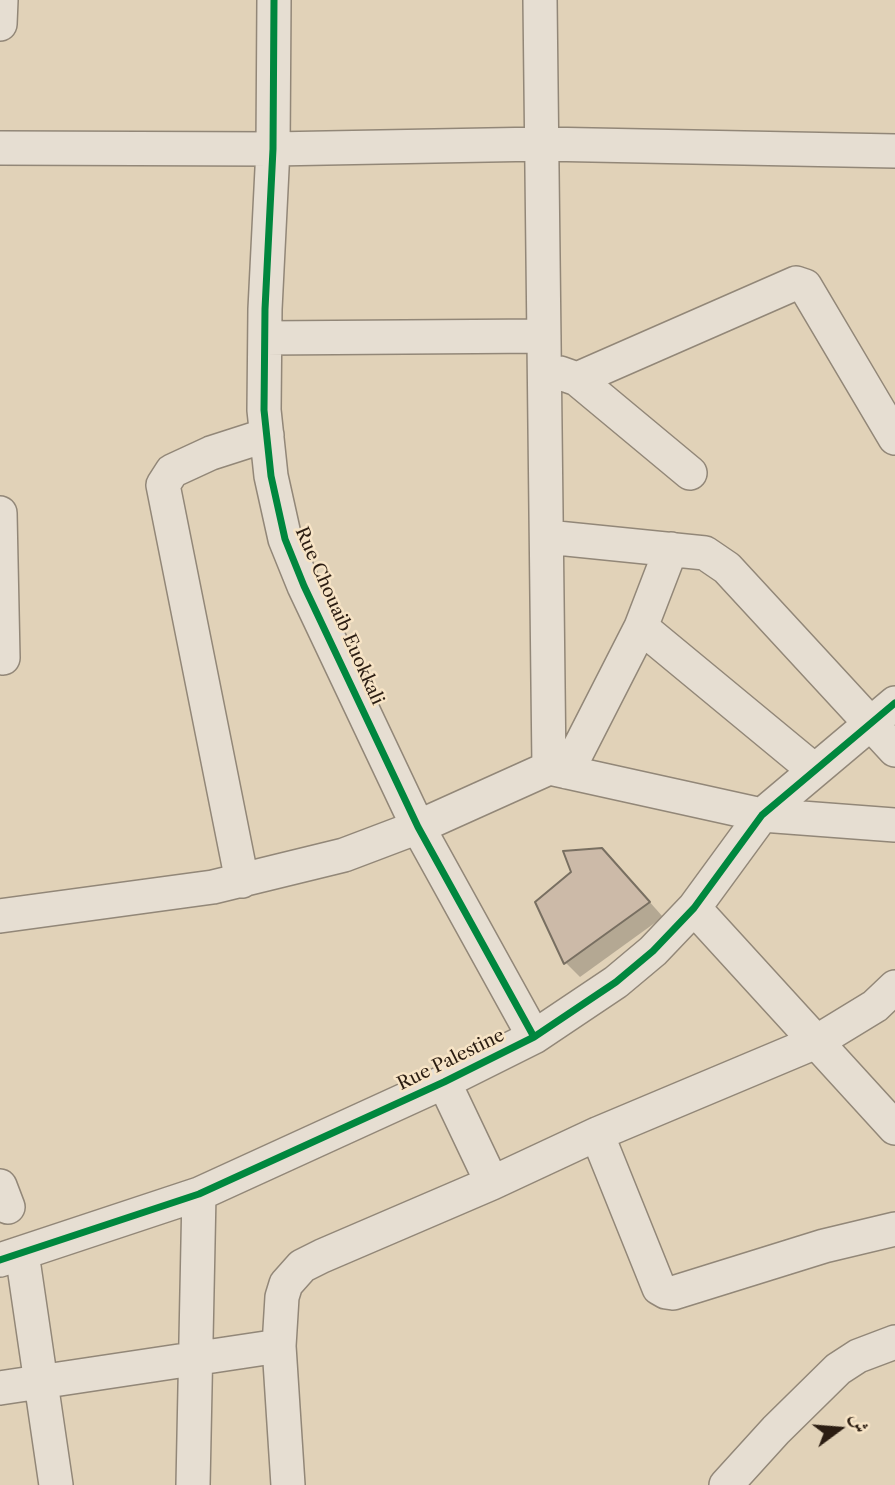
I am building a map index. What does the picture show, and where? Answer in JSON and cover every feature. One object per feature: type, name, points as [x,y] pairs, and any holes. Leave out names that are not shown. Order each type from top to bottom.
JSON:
[{"type":"street","points":[[0,24],[1,0]]},
{"type":"street","name":"Rue Chouaib Euokkali","points":[[274,0],[273,149],[264,410],[271,476],[285,539],[304,586],[418,827],[534,1037]]},
{"type":"street","points":[[540,0],[547,537],[558,770]]},
{"type":"street","points":[[0,148],[273,149],[542,145],[895,151]]},
{"type":"street","points":[[578,379],[796,283],[805,286],[895,438]]},
{"type":"street","points":[[265,338],[544,352],[690,473]]},
{"type":"street","points":[[242,880],[163,485],[172,471],[211,453],[267,435]]},
{"type":"street","points":[[0,513],[3,658]]},
{"type":"street","points":[[547,537],[705,553],[727,568],[883,712],[895,750]]},
{"type":"street","points":[[558,770],[641,627],[671,549]]},
{"type":"street","points":[[641,627],[814,770]]},
{"type":"street","name":"Rue Palestine","points":[[11,1256],[199,1194],[444,1082],[534,1037],[616,982],[653,951],[694,908],[762,815],[883,712]]},
{"type":"street","points":[[0,916],[112,902],[242,880],[344,855],[558,770],[762,815],[895,825]]},
{"type":"street","points":[[694,908],[895,1128]]},
{"type":"street","points":[[289,1485],[279,1346],[282,1297],[286,1284],[302,1266],[597,1134],[816,1042],[875,1006],[895,987]]},
{"type":"street","points":[[444,1082],[492,1183]]},
{"type":"street","points":[[597,1134],[659,1288],[666,1292],[673,1293],[824,1246],[895,1229]]},
{"type":"street","points":[[193,1485],[199,1194]]},
{"type":"street","points":[[11,1256],[42,1382],[56,1485]]},
{"type":"street","points":[[726,1485],[776,1430],[838,1369],[858,1356],[895,1342]]},
{"type":"street","points":[[0,1388],[279,1346]]},
{"type":"building","points":[[602,848],[650,902],[564,964],[535,902],[571,872],[563,851]]},
{"type":"cycle path","points":[[274,0],[273,149],[265,309],[264,410],[271,476],[285,539],[304,586],[418,827],[534,1037]]},
{"type":"cycle path","points":[[0,1260],[199,1194],[444,1082],[534,1037],[616,982],[653,951],[694,908],[762,815],[895,703]]}]
